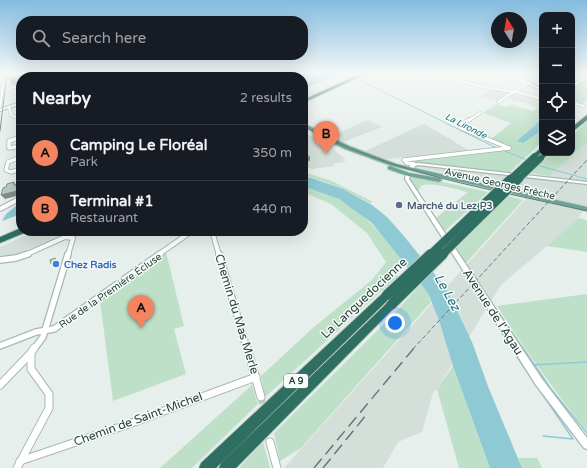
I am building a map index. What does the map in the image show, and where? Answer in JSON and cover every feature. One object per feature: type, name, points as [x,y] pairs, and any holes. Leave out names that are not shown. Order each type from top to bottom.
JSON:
[{"type":"highway","points":[[308,100],[318,95]]},
{"type":"highway","points":[[575,120],[585,108]]},
{"type":"highway","points":[[575,127],[587,117]]},
{"type":"highway","name":"La Languedocienne","points":[[206,468],[389,300],[540,156]]},
{"type":"highway","points":[[2,237],[16,229]]},
{"type":"highway","points":[[2,237],[16,233]]},
{"type":"highway","name":"La Languedocienne","points":[[226,468],[389,300]]},
{"type":"main road","name":"Avenue Georges Frêche","points":[[308,127],[339,144],[379,160],[587,213]]},
{"type":"main road","name":"Avenue Georges Frêche","points":[[308,132],[326,142],[367,160],[587,209]]},
{"type":"street","points":[[2,95],[0,108],[16,105]]},
{"type":"street","points":[[498,102],[508,95]]},
{"type":"street","points":[[527,95],[539,98]]},
{"type":"street","points":[[575,104],[585,108]]},
{"type":"street","points":[[9,107],[10,115],[16,118]]},
{"type":"street","points":[[480,113],[460,126],[509,148],[404,160],[411,169],[504,172],[587,183]]},
{"type":"street","points":[[16,139],[9,141],[8,148],[16,147]]},
{"type":"street","points":[[16,159],[7,162],[6,171],[16,170]]},
{"type":"street","name":"Avenue de l'Agau","points":[[411,169],[407,179],[460,263],[539,382],[587,445]]},
{"type":"street","points":[[0,214],[1,209],[16,201]]},
{"type":"street","name":"Rue de la Première Écluse","points":[[0,346],[36,332],[54,329],[185,236]]},
{"type":"street","name":"Chemin du Mas Merle","points":[[214,236],[261,397]]},
{"type":"street","points":[[0,260],[19,257],[65,237],[73,238],[42,337],[31,353],[0,385]]},
{"type":"street","points":[[16,468],[49,408],[49,394],[31,369],[31,353]]},
{"type":"street","name":"Chemin de Saint-Michel","points":[[20,460],[126,425],[256,377]]},
{"type":"street","points":[[270,442],[276,468]]},
{"type":"shaded area","points":[[483,95],[507,95],[498,102],[479,97]]},
{"type":"shaded area","points":[[511,95],[525,95],[539,99],[539,107],[507,98]]},
{"type":"shaded area","points":[[368,120],[382,127],[343,142],[331,136]]},
{"type":"shaded area","points":[[424,124],[470,151],[387,159],[365,151]]},
{"type":"shaded area","points":[[308,135],[331,147],[345,159],[341,160],[347,162],[334,163],[334,166],[312,169],[308,168]]},
{"type":"shaded area","points":[[587,142],[587,206],[578,218],[501,285],[437,389],[433,393],[422,432],[398,442],[383,468],[284,468],[531,193],[414,166],[546,178],[571,156],[575,156],[575,153]]},
{"type":"shaded area","points":[[25,236],[63,236],[12,256],[4,257],[0,255],[0,247]]},
{"type":"green space","points":[[575,95],[587,95],[587,100],[581,105],[575,103]]},
{"type":"green space","points":[[497,104],[507,107],[512,105],[533,111],[539,107],[539,122],[517,141],[539,132],[539,145],[510,172],[414,163],[408,161],[510,149],[491,139],[511,123],[483,113]]},
{"type":"green space","points":[[587,121],[587,142],[575,153],[575,132]]},
{"type":"green space","points":[[549,156],[571,156],[549,176],[530,173]]},
{"type":"green space","points":[[308,174],[332,181],[373,202],[370,203],[343,189],[308,176]]},
{"type":"green space","points":[[411,175],[488,192],[444,232],[436,218],[468,192],[444,186],[425,185],[421,186],[417,192],[410,179]]},
{"type":"green space","points":[[308,188],[336,198],[359,213],[382,236],[403,262],[394,270],[398,276],[265,397],[261,376],[315,326],[372,280],[386,262],[367,233],[331,204],[308,194]]},
{"type":"green space","points":[[508,196],[523,200],[465,264],[455,250]]},
{"type":"green space","points":[[578,218],[587,220],[587,252],[547,246]]},
{"type":"green space","points":[[166,252],[184,326],[174,329],[186,374],[113,401],[100,301]]},
{"type":"green space","points":[[421,284],[428,293],[431,302],[301,448],[280,461],[274,433],[391,317]]},
{"type":"green space","points":[[587,294],[587,431],[540,370],[497,306]]},
{"type":"green space","points":[[453,366],[490,468],[459,468],[437,389]]},
{"type":"green space","points":[[252,385],[258,404],[192,468],[160,468]]},
{"type":"green space","points":[[263,442],[270,468],[239,468]]},
{"type":"green space","points":[[518,458],[537,458],[542,468],[522,468]]},
{"type":"water","points":[[539,122],[539,132],[523,143],[517,141]]},
{"type":"water","points":[[308,177],[343,189],[372,205],[387,217],[446,288],[472,342],[489,389],[522,468],[490,468],[453,366],[439,320],[428,293],[372,223],[339,199],[308,188]]},
{"type":"water","points":[[16,206],[16,216],[2,221],[6,214]]},
{"type":"building","points":[[14,182],[14,185],[16,185],[16,191],[1,195],[3,188],[6,187],[7,184]]},
{"type":"building","points":[[55,258],[57,262],[51,264],[50,260]]},
{"type":"waterway","name":"La Lironde","points":[[390,95],[497,148]]},
{"type":"waterway","name":"La Lironde","points":[[502,150],[527,160]]},
{"type":"waterway","name":"La Lironde","points":[[537,165],[587,179]]},
{"type":"waterway","points":[[498,311],[524,349]]},
{"type":"waterway","points":[[491,316],[512,349]]},
{"type":"waterway","points":[[511,348],[573,439],[543,436]]},
{"type":"waterway","points":[[523,348],[535,365]]},
{"type":"waterway","points":[[535,365],[587,362]]},
{"type":"waterway","points":[[535,365],[551,389],[587,433]]},
{"type":"tunnel","points":[[261,397],[264,411]]},
{"type":"tram line","points":[[0,131],[4,95]]},
{"type":"tram line","points":[[308,128],[337,143],[406,168],[478,187],[587,211]]},
{"type":"railway","points":[[413,349],[587,160]]},
{"type":"railway","points":[[314,468],[414,348]]},
{"type":"railway","points":[[323,468],[367,414]]},
{"type":"place","name":"Terminal #1","points":[[326,154]]},
{"type":"place","name":"Marché du Lez P3","points":[[399,205]]},
{"type":"place","name":"Chez Radis","points":[[56,264]]},
{"type":"place","name":"Camping Le Floréal","points":[[141,328]]},
{"type":"water label","name":"Le Lez","points":[[448,292]]}]
